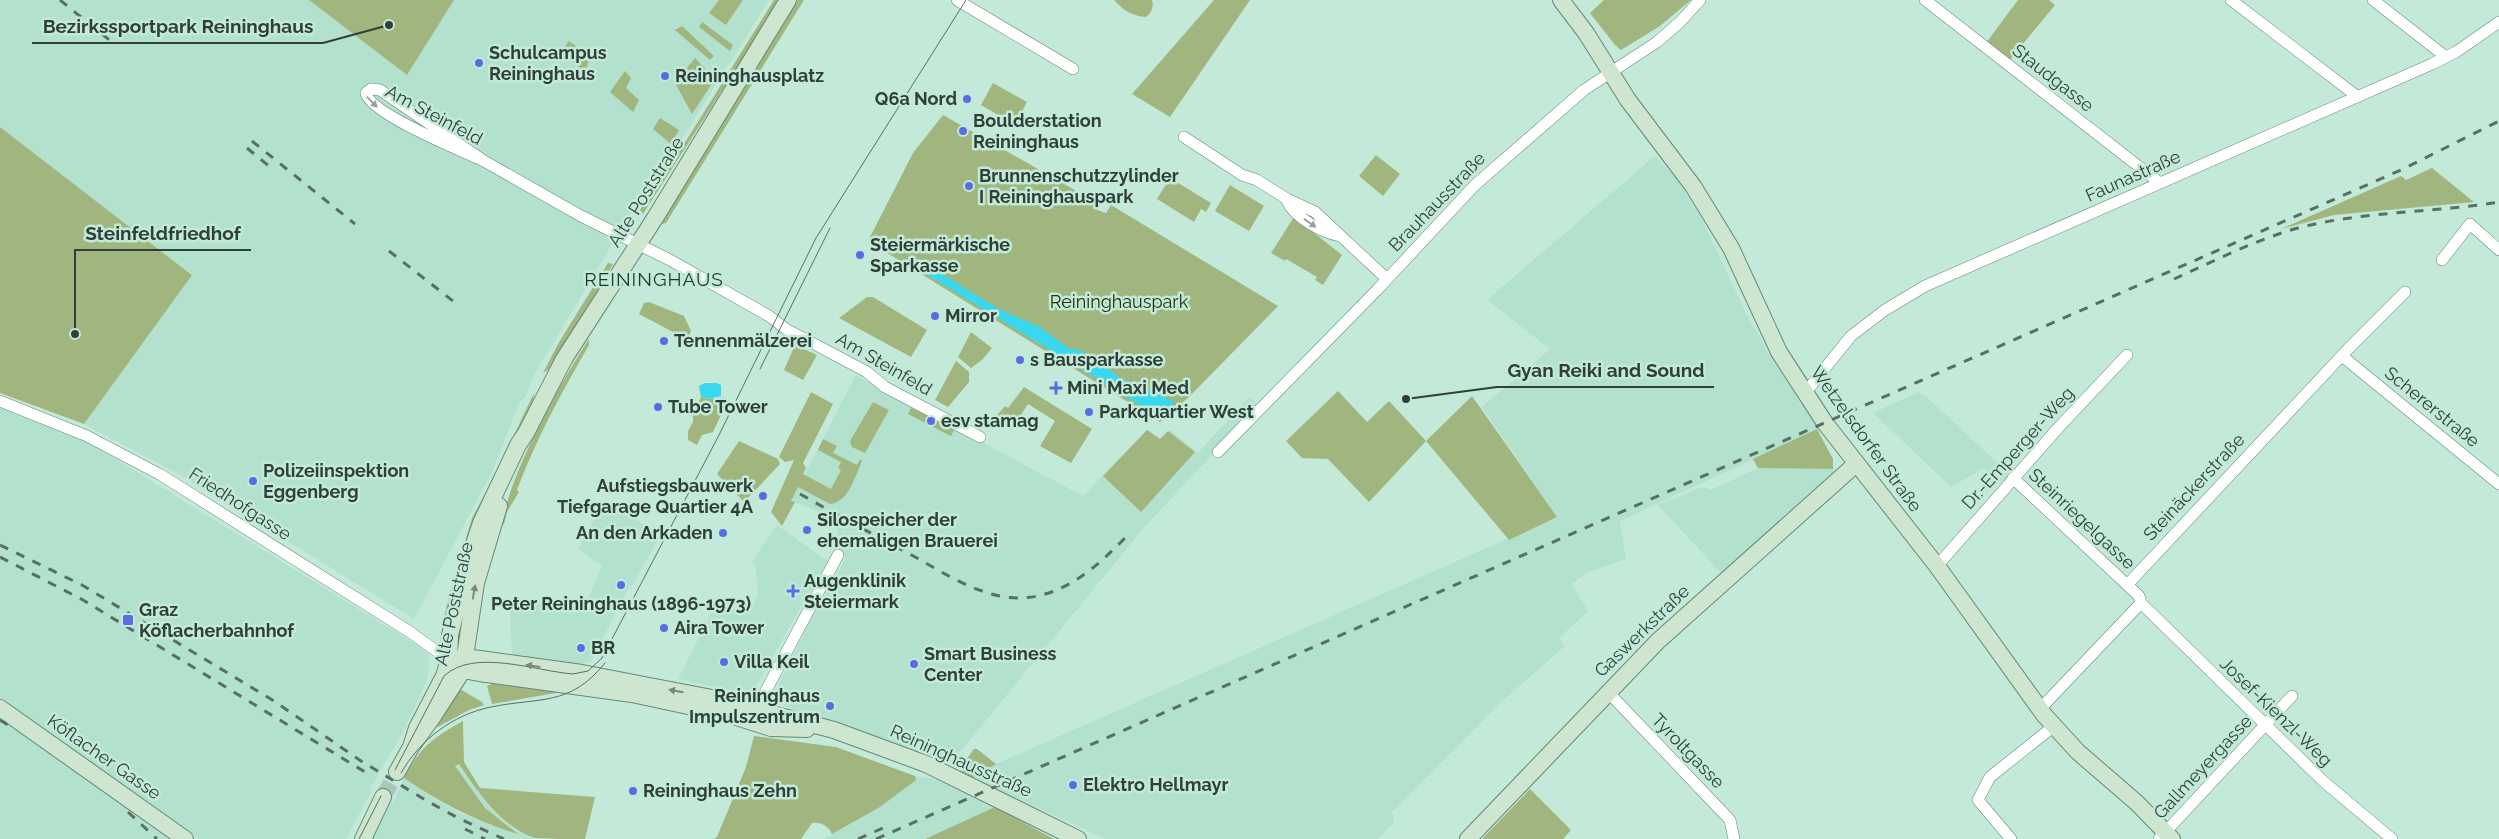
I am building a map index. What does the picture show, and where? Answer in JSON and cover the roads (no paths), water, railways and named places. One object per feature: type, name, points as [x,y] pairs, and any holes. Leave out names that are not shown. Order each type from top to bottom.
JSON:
[{"type":"main road","name":"Alte Poststraße","points":[[397,772],[411,747],[456,683],[476,583],[492,522],[522,458],[526,433],[564,359],[788,0]]},
{"type":"main road","name":"Wetzelsdorfer Straße","points":[[1561,0],[1592,43],[1610,74],[1693,186],[1730,248],[1779,352],[1805,393],[1856,464],[1937,566],[2054,726],[2166,837]]},
{"type":"main road","name":"Gaswerkstraße","points":[[1468,839],[1608,692],[1672,628],[1856,464]]},
{"type":"main road","name":"Reininghausstraße","points":[[459,662],[707,697],[753,716],[825,728],[890,749],[932,766],[1078,839]]},
{"type":"main road","name":"Köflacher Gasse","points":[[0,708],[185,839]]},
{"type":"main road","points":[[363,839],[384,797]]},
{"type":"street","points":[[958,0],[1073,69]]},
{"type":"street","name":"Brauhausstraße","points":[[1218,452],[1387,279],[1475,185],[1584,90],[1658,42],[1700,0]]},
{"type":"street","name":"Staudgasse","points":[[1925,0],[2160,184]]},
{"type":"street","points":[[2232,0],[2358,97]]},
{"type":"street","points":[[2374,0],[2446,58]]},
{"type":"street","name":"Faunastraße","points":[[1805,393],[1851,336],[1885,310],[1926,286],[2446,58],[2499,22]]},
{"type":"street","name":"Am Steinfeld","points":[[484,161],[380,90],[371,89],[366,92],[366,98],[381,111],[484,161],[581,216],[637,244],[769,316],[786,329],[867,372],[884,387],[980,436]]},
{"type":"street","points":[[1184,137],[1242,176],[1257,180],[1287,199],[1303,218],[1322,231],[1340,236],[1387,279]]},
{"type":"street","points":[[2442,260],[2470,224],[2499,250]]},
{"type":"street","name":"Steinäckerstraße","points":[[2127,585],[2342,356],[2405,292]]},
{"type":"street","name":"Dr.-Emperger-Weg","points":[[1937,566],[2013,478],[2127,355]]},
{"type":"street","name":"Schererstraße","points":[[2342,356],[2499,484]]},
{"type":"street","name":"Friedhofgasse","points":[[0,401],[87,436],[162,475],[459,662]]},
{"type":"street","name":"Steinriegelgasse","points":[[2013,478],[2127,585]]},
{"type":"street","points":[[753,716],[838,555]]},
{"type":"street","points":[[2040,709],[2141,603],[2138,596],[2127,585]]},
{"type":"street","name":"Josef-Kienzl-Weg","points":[[2141,603],[2264,726],[2388,838]]},
{"type":"street","name":"Tyroltgasse","points":[[1608,692],[1730,820],[1734,839]]},
{"type":"street","name":"Gallmeyergasse","points":[[2166,837],[2292,696]]},
{"type":"street","points":[[2011,839],[1978,800],[1990,777],[2054,726]]},
{"type":"water","points":[[909,260],[942,274],[997,308],[1040,327],[1068,348],[1082,351],[1121,378],[1175,402],[1159,417],[908,263]]},
{"type":"water","points":[[705,383],[721,385],[721,396],[709,399],[701,397],[699,386]]},
{"type":"tunnel","points":[[383,797],[397,772]]},
{"type":"tram line","points":[[395,770],[444,676],[457,668],[471,663],[488,662],[506,663],[573,674],[588,671],[602,658],[719,435],[816,238],[966,0]]},
{"type":"tram line","points":[[760,369],[830,228]]},
{"type":"tram line","points":[[401,773],[418,750],[450,723],[463,716],[491,707],[553,698],[566,694],[592,677],[605,663]]},
{"type":"tram line","points":[[359,839],[381,796]]},
{"type":"railway","points":[[60,0],[113,43]]},
{"type":"railway","points":[[876,839],[2401,170],[2499,121]]},
{"type":"railway","points":[[252,141],[355,224]]},
{"type":"railway","points":[[247,148],[270,167]]},
{"type":"railway","points":[[2174,279],[2250,245],[2282,233],[2323,222],[2499,202]]},
{"type":"railway","points":[[389,251],[453,301]]},
{"type":"railway","points":[[800,494],[957,580],[973,588],[1004,597],[1024,598],[1043,595],[1061,588],[1078,579],[1094,567],[1125,538]]},
{"type":"railway","points":[[0,545],[82,585],[274,701],[361,761],[427,801],[458,818],[504,839]]},
{"type":"railway","points":[[0,557],[83,600],[365,772]]},
{"type":"railway","points":[[0,720],[11,727]]},
{"type":"railway","points":[[128,812],[157,839]]},
{"type":"railway","points":[[858,839],[883,828]]},
{"type":"railway","points":[[465,829],[485,839]]},
{"type":"place","name":"Bezirkssportpark Reininghaus","points":[[389,25]]},
{"type":"place","name":"Schulcampus Reininghaus","points":[[479,63]]},
{"type":"place","name":"Reininghausplatz","points":[[665,76]]},
{"type":"place","name":"Q6a Nord","points":[[967,99]]},
{"type":"place","name":"Boulderstation Reininghaus","points":[[963,131]]},
{"type":"place","name":"Brunnenschutzzylinder I Reininghauspark","points":[[969,186]]},
{"type":"place","name":"Steiermärkische Sparkasse","points":[[860,255]]},
{"type":"place","name":"Mirror","points":[[935,316]]},
{"type":"place","name":"Steinfeldfriedhof","points":[[75,334]]},
{"type":"place","name":"Tennenmälzerei","points":[[664,341]]},
{"type":"place","name":"s Bausparkasse","points":[[1020,360]]},
{"type":"place","name":"Mini Maxi Med","points":[[1056,388]]},
{"type":"place","name":"Gyan Reiki and Sound","points":[[1406,399]]},
{"type":"place","name":"Tube Tower","points":[[658,407]]},
{"type":"place","name":"Parkquartier West","points":[[1089,412]]},
{"type":"place","name":"esv stamag","points":[[931,421]]},
{"type":"place","name":"Polizeiinspektion Eggenberg","points":[[253,481]]},
{"type":"place","name":"Aufstiegsbauwerk Tiefgarage Quartier 4A","points":[[763,496]]},
{"type":"place","name":"Silospeicher der ehemaligen Brauerei","points":[[807,530]]},
{"type":"place","name":"An den Arkaden","points":[[723,533]]},
{"type":"place","name":"Peter Reininghaus (1896-1973)","points":[[621,585]]},
{"type":"place","name":"Augenklinik Steiermark","points":[[793,591]]},
{"type":"place","name":"Graz Köflacherbahnhof","points":[[128,620]]},
{"type":"place","name":"Aira Tower","points":[[664,628]]},
{"type":"place","name":"BR","points":[[581,648]]},
{"type":"place","name":"Villa Keil","points":[[724,662]]},
{"type":"place","name":"Smart Business Center","points":[[914,664]]},
{"type":"place","name":"Reininghaus Impulszentrum","points":[[830,706]]},
{"type":"place","name":"Elektro Hellmayr","points":[[1073,785]]},
{"type":"place","name":"Reininghaus Zehn","points":[[633,791]]},
{"type":"district","name":"REININGHAUS","points":[[654,279]]},
{"type":"park label","name":"Reininghauspark","points":[[1119,302]]}]
